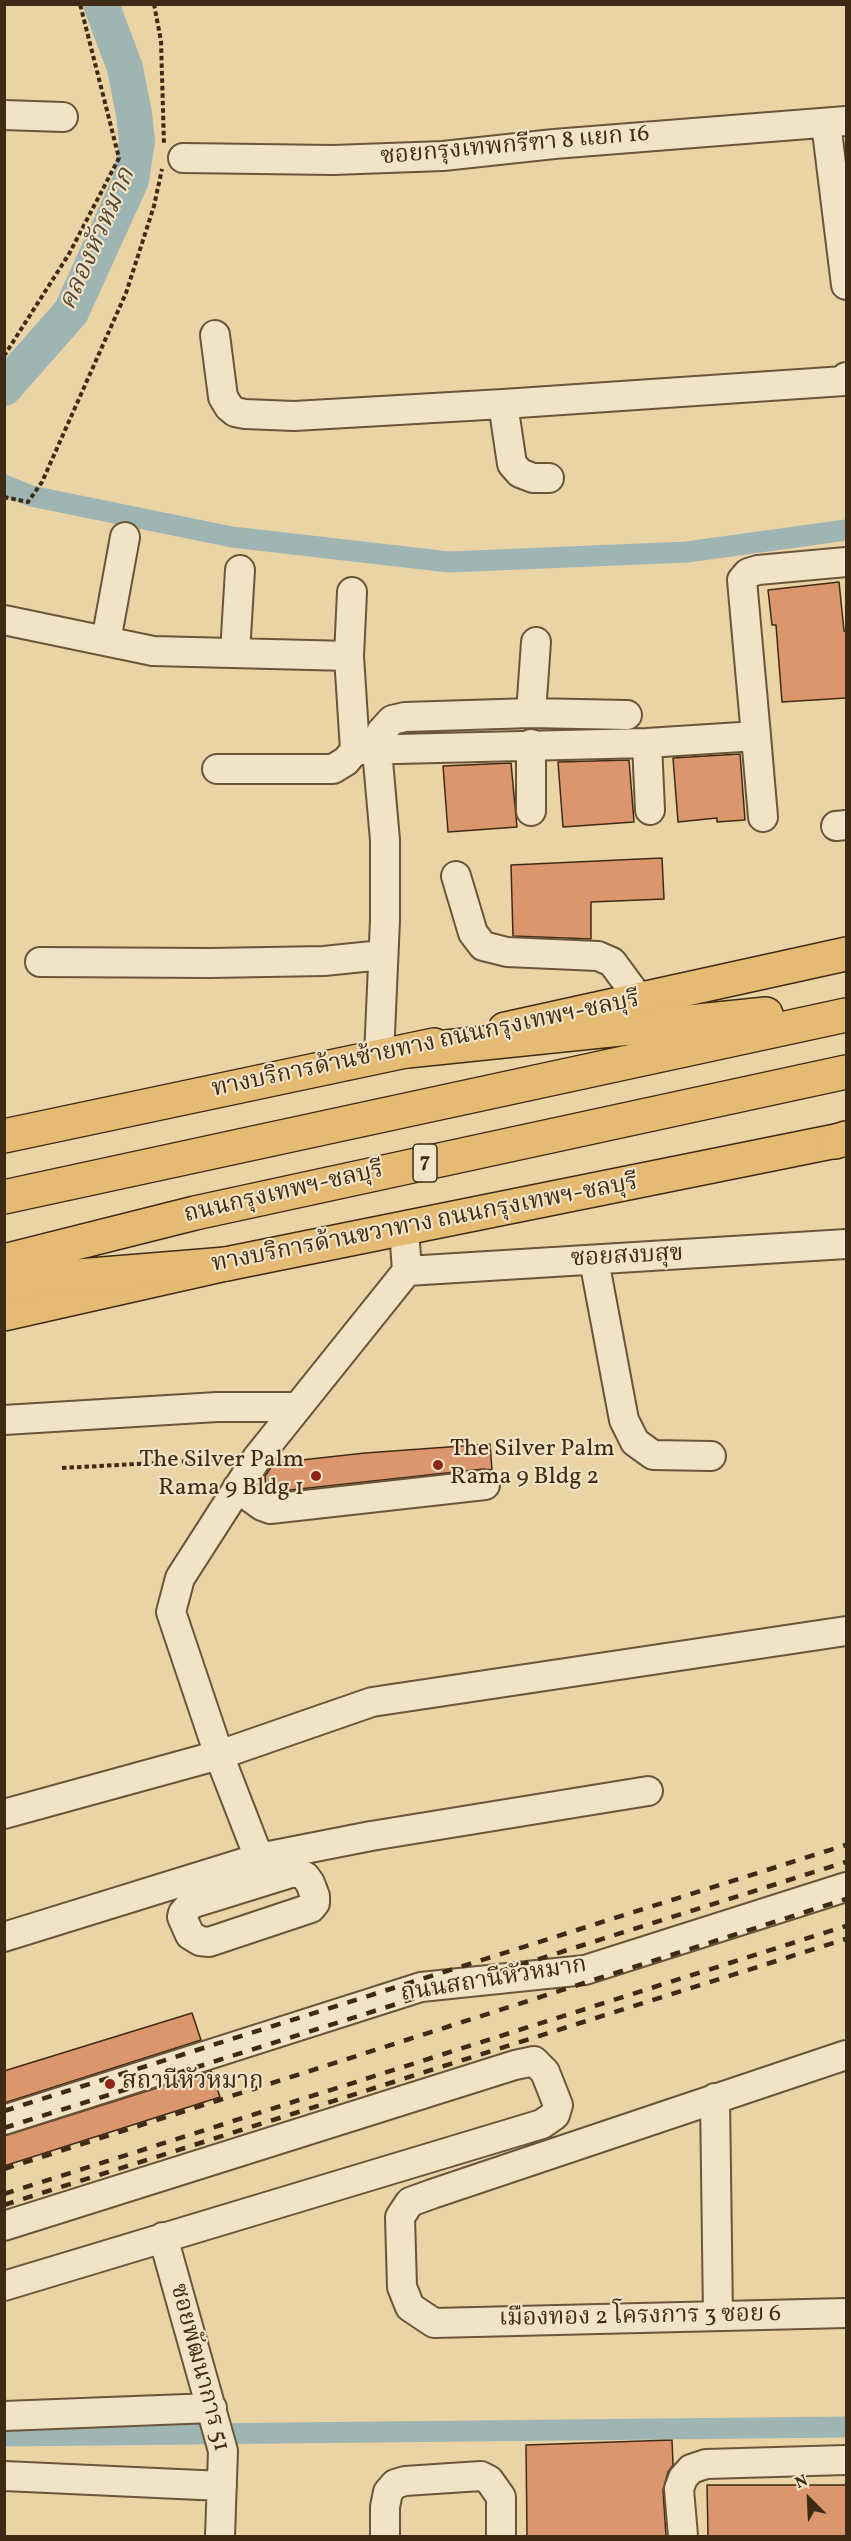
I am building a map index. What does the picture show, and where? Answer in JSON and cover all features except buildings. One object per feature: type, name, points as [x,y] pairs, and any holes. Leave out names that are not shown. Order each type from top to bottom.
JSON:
[{"type":"main road","name":"ทางบริการด้านซ้ายทาง ถนนกรุงเทพฯ-ชลบุรี","points":[[7,1133],[393,1053],[846,954]]},
{"type":"main road","points":[[393,1053],[846,1006]]},
{"type":"main road","name":"7","points":[[4,1197],[846,1015]]},
{"type":"main road","name":"ถนนกรุงเทพฯ-ชลบุรี","points":[[4,1261],[195,1213],[846,1072]]},
{"type":"main road","name":"ทางบริการด้านขวาทาง ถนนกรุงเทพฯ-ชลบุรี","points":[[4,1314],[226,1264],[843,1140]]},
{"type":"main road","points":[[4,1282],[226,1264]]},
{"type":"street","points":[[4,115],[63,117]]},
{"type":"street","name":"ซอยกรุงเทพกรีฑา 8 แยก 16","points":[[170,157],[333,160],[443,156],[554,144],[836,122]]},
{"type":"street","points":[[836,122],[846,285]]},
{"type":"street","points":[[215,335],[222,397],[229,407],[235,412],[294,416],[844,381],[846,377]]},
{"type":"street","points":[[503,404],[512,464],[520,473],[533,478],[549,478]]},
{"type":"street","points":[[106,641],[125,537]]},
{"type":"street","points":[[763,817],[742,580],[748,573],[758,570],[846,562]]},
{"type":"street","points":[[235,653],[240,570]]},
{"type":"street","points":[[352,592],[349,656],[385,840],[385,920],[382,955],[393,1053]]},
{"type":"street","points":[[4,620],[153,651],[349,656]]},
{"type":"street","points":[[531,713],[536,642]]},
{"type":"street","points":[[217,769],[333,769],[366,750],[392,720],[531,713],[627,715]]},
{"type":"street","points":[[366,750],[531,744],[647,743],[756,736]]},
{"type":"street","points":[[647,743],[650,810]]},
{"type":"street","points":[[531,744],[531,811]]},
{"type":"street","points":[[456,876],[473,933],[483,946],[507,952],[598,956],[612,962],[639,1000]]},
{"type":"street","points":[[40,962],[324,961],[382,955]]},
{"type":"street","points":[[259,1858],[219,1755],[171,1612],[180,1578],[257,1458],[407,1271],[404,1229]]},
{"type":"street","name":"ซอยสงบสุข","points":[[407,1271],[846,1244]]},
{"type":"street","points":[[594,1260],[624,1420],[635,1442],[653,1455],[711,1456]]},
{"type":"street","points":[[4,1420],[216,1407],[297,1407]]},
{"type":"street","points":[[237,1488],[270,1509],[485,1485]]},
{"type":"street","points":[[4,1814],[219,1755],[372,1701],[846,1631]]},
{"type":"street","points":[[4,1937],[191,1890],[259,1858],[371,1836],[648,1791]]},
{"type":"street","name":"ถนนสถานีหัวหมาก","points":[[4,2120],[421,1987],[585,1970],[846,1887]]},
{"type":"street","points":[[718,2316],[715,2098],[846,2055]]},
{"type":"street","points":[[4,2226],[515,2065],[534,2061],[545,2072],[558,2104],[555,2115],[542,2124],[4,2286]]},
{"type":"street","name":"เมืองทอง 2 โครงการ 3 ซอย 6","points":[[715,2098],[410,2202],[400,2217],[402,2287],[410,2307],[434,2323],[846,2313]]},
{"type":"street","name":"ซอยพัฒนาการ 51","points":[[163,2237],[223,2451],[220,2536]]},
{"type":"street","points":[[4,2416],[214,2414]]},
{"type":"street","points":[[683,2536],[679,2489],[683,2478],[691,2469],[706,2464],[846,2460]]},
{"type":"street","points":[[4,2476],[222,2486]]},
{"type":"street","points":[[385,2536],[385,2507],[388,2492],[395,2484],[405,2481],[481,2476],[489,2480],[501,2498],[501,2536]]},
{"type":"path","points":[[4,356],[69,254],[119,158],[80,4]]},
{"type":"path","points":[[4,496],[28,502],[42,482],[126,293],[170,157],[161,41],[154,4]]},
{"type":"path","points":[[62,1468],[257,1458]]},
{"type":"waterway","name":"คลองหัวหมาก","points":[[4,388],[71,312],[131,180],[137,141],[134,114],[125,68],[101,4]]},
{"type":"waterway","points":[[4,485],[31,496],[232,537],[449,562],[687,552],[846,530]]},
{"type":"waterway","points":[[4,2436],[846,2427]]},
{"type":"railway","points":[[4,2111],[846,1845]]},
{"type":"railway","points":[[4,2128],[846,1862]]},
{"type":"railway","points":[[4,2169],[846,1899]]},
{"type":"railway","points":[[4,2194],[846,1926]]},
{"type":"railway","points":[[4,2205],[846,1939]]},
{"type":"place","name":"The Silver Palm Rama 9 Bldg 2","points":[[438,1465]]},
{"type":"place","name":"The Silver Palm Rama 9 Bldg 1","points":[[316,1476]]},
{"type":"place","name":"สถานีหัวหมาก","points":[[110,2084]]}]
